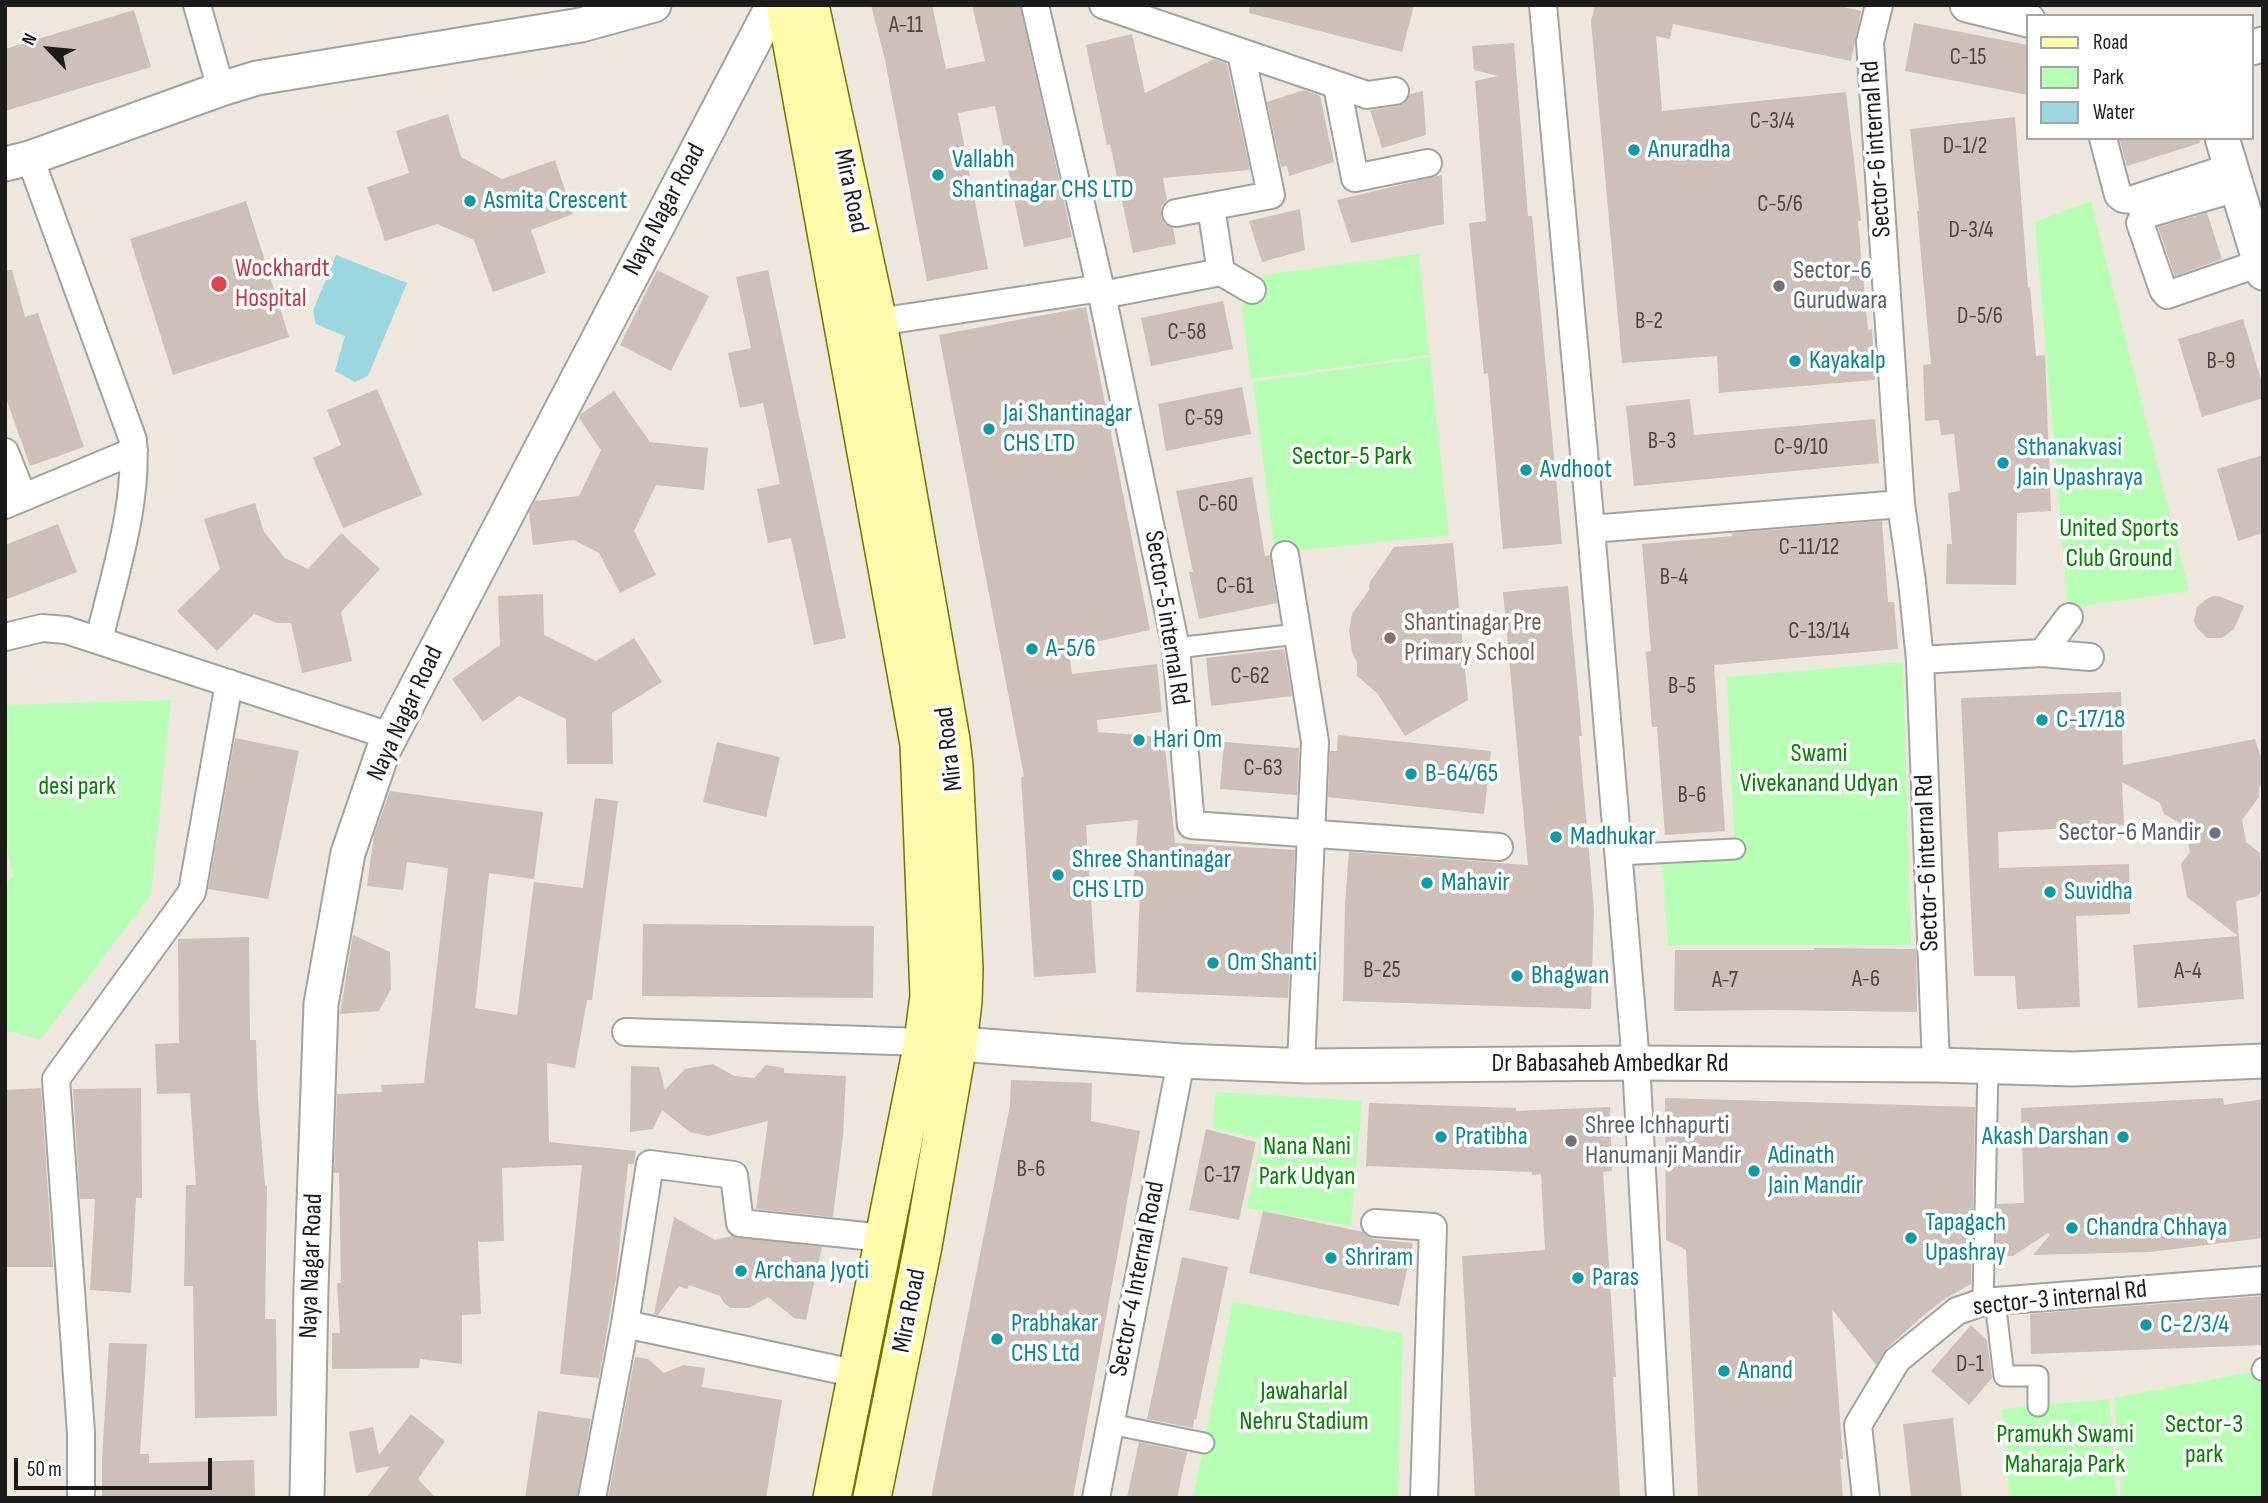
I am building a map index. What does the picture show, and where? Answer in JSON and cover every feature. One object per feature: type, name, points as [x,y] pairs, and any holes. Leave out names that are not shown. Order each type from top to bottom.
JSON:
[{"type":"main road","name":"Mira Road","points":[[788,5],[878,322],[954,766],[964,969],[884,1238],[832,1498]]},
{"type":"main road","name":"Mira Road","points":[[788,5],[919,744],[929,996],[940,1043],[923,1246],[872,1498]]},
{"type":"street","points":[[197,5],[221,89]]},
{"type":"street","points":[[99,640],[132,494],[135,466],[133,440],[18,161],[257,78],[581,25],[654,5]]},
{"type":"street","name":"Naya Nagar Road","points":[[307,1498],[321,1004],[348,853],[390,736],[788,5]]},
{"type":"street","name":"Sector-5 internal Rd","points":[[1035,5],[1102,291],[1177,648],[1191,825],[1499,847]]},
{"type":"street","points":[[1103,5],[1367,95],[1395,91]]},
{"type":"street","points":[[1543,5],[1636,1063],[1660,1498]]},
{"type":"street","name":"Sector-6 internal Rd","points":[[1879,5],[1870,42],[1901,504],[1920,660],[1936,1065]]},
{"type":"street","points":[[1967,5],[2012,13]]},
{"type":"street","points":[[1176,213],[1271,195],[1241,53]]},
{"type":"street","points":[[1337,86],[1355,178],[1428,163]]},
{"type":"street","points":[[2104,140],[2118,195],[2123,199],[2130,200],[2230,164]]},
{"type":"street","points":[[2230,164],[2261,268],[2167,295],[2140,223],[2144,215],[2230,164]]},
{"type":"street","points":[[1211,207],[1221,272]]},
{"type":"street","points":[[878,322],[1221,272],[1252,290]]},
{"type":"street","points":[[5,452],[14,501],[134,451]]},
{"type":"street","points":[[1591,529],[1901,504]]},
{"type":"street","points":[[1285,555],[1315,742],[1301,1065]]},
{"type":"street","points":[[2042,653],[2070,617]]},
{"type":"street","points":[[5,636],[42,628],[66,630],[390,736]]},
{"type":"street","points":[[1177,648],[1297,634]]},
{"type":"street","points":[[1920,660],[2042,653],[2090,657]]},
{"type":"street","points":[[81,1498],[81,1433],[56,1079],[192,892],[229,683]]},
{"type":"street","points":[[1618,855],[1735,849]]},
{"type":"street","points":[[626,1032],[940,1043]]},
{"type":"street","name":"Dr Babasaheb Ambedkar Rd","points":[[940,1043],[1181,1061],[1301,1065],[1636,1063],[1936,1065],[2073,1069],[2263,1061]]},
{"type":"street","name":"Sector-4 Internal Road","points":[[1096,1498],[1181,1061]]},
{"type":"street","points":[[1988,1067],[1989,1301],[2004,1376],[2038,1376],[2038,1406]]},
{"type":"street","points":[[592,1498],[625,1324],[650,1164],[734,1175],[740,1223],[884,1238]]},
{"type":"street","points":[[1375,1223],[1433,1227],[1424,1498]]},
{"type":"street","name":"sector-3 internal Rd","points":[[1866,1498],[1858,1425],[1897,1360],[1957,1311],[1989,1301],[2263,1280]]},
{"type":"street","points":[[625,1324],[858,1374]]},
{"type":"street","points":[[1110,1424],[1204,1443]]},
{"type":"green space","name":"United Sports Club Ground","points":[[2091,201],[2189,591],[2068,608],[2035,222]]},
{"type":"green space","points":[[1419,254],[1429,355],[1251,379],[1242,309],[1262,275]]},
{"type":"green space","name":"Sector-5 Park","points":[[1430,357],[1449,535],[1275,553],[1253,382]]},
{"type":"green space","name":"Swami Vivekanand Udyan","points":[[1903,662],[1911,945],[1668,945],[1662,858],[1735,854],[1727,677]]},
{"type":"green space","name":"desi park","points":[[171,700],[151,895],[40,1040],[5,1030],[5,885],[13,876],[5,837],[5,705]]},
{"type":"green space","name":"Nana Nani Park Udyan","points":[[1216,1092],[1362,1101],[1351,1226],[1247,1208],[1261,1139],[1212,1128]]},
{"type":"green space","name":"Jawaharlal Nehru Stadium","points":[[1233,1302],[1403,1333],[1398,1498],[1193,1498]]},
{"type":"green space","name":"Sector-3 park","points":[[2262,1370],[2263,1498],[2122,1498],[2114,1398]]},
{"type":"green space","name":"Pramukh Swami Maharaja Park","points":[[2109,1399],[2117,1498],[2010,1498],[2002,1409]]},
{"type":"water","points":[[336,255],[407,283],[368,376],[355,382],[335,371],[345,336],[316,324],[313,311]]},
{"type":"building","points":[[871,5],[932,5],[946,69],[985,61],[972,5],[1020,5],[1072,237],[1024,247],[995,106],[958,113],[988,269],[927,281],[885,60]]},
{"type":"building","points":[[1250,5],[1414,5],[1402,52],[1249,13]]},
{"type":"building","points":[[1595,5],[1834,5],[1861,11],[1851,61],[1673,24],[1670,39],[1656,36],[1662,111],[1846,92],[1861,221],[1858,221],[1868,330],[1872,329],[1875,380],[1719,393],[1717,356],[1622,363],[1591,21]]},
{"type":"building","points":[[134,10],[151,67],[5,111],[5,49]]},
{"type":"building","points":[[1914,23],[2026,45],[2026,95],[1905,71]]},
{"type":"building","points":[[1132,34],[1145,93],[1214,59],[1227,64],[1250,170],[1163,178],[1167,200],[1161,207],[1161,217],[1165,224],[1173,228],[1176,244],[1133,253],[1086,45]]},
{"type":"building","points":[[1514,43],[1528,216],[1532,216],[1562,544],[1503,549],[1488,373],[1484,374],[1469,223],[1486,221],[1475,81],[1498,76],[1474,70],[1472,46]]},
{"type":"building","points":[[1304,90],[1320,96],[1334,162],[1289,176],[1287,166],[1281,167],[1267,102]]},
{"type":"building","points":[[1423,91],[1426,135],[1382,148],[1370,110],[1398,106],[1405,103],[1410,94]]},
{"type":"building","name":"Asmita Crescent","points":[[448,114],[461,157],[502,179],[555,160],[573,214],[531,230],[546,273],[493,292],[474,240],[437,224],[385,241],[367,187],[409,173],[396,131]]},
{"type":"building","points":[[2015,117],[2036,356],[2045,355],[2051,511],[2017,513],[2016,585],[1946,584],[1947,544],[1952,544],[1948,493],[1960,491],[1954,434],[1941,435],[1939,420],[1925,421],[1923,365],[1931,364],[1910,129]]},
{"type":"building","points":[[2120,140],[2199,140],[2200,143],[2127,166]]},
{"type":"building","points":[[1442,175],[1444,224],[1351,243],[1337,200]]},
{"type":"building","points":[[246,201],[289,337],[173,375],[130,239]]},
{"type":"building","points":[[1300,209],[1305,250],[1262,262],[1249,221]]},
{"type":"building","points":[[2207,213],[2222,259],[2175,276],[2158,227]]},
{"type":"building","points":[[5,270],[12,270],[25,317],[38,313],[84,447],[30,466],[5,395]]},
{"type":"building","points":[[657,270],[709,296],[671,371],[620,345]]},
{"type":"building","points":[[768,270],[846,638],[814,645],[791,538],[768,543],[757,489],[780,484],[763,403],[740,408],[728,353],[751,348],[736,277]]},
{"type":"building","name":"C-58","points":[[1223,301],[1233,349],[1151,366],[1141,318]]},
{"type":"building","points":[[1086,307],[1150,630],[1068,648],[1072,674],[1157,664],[1162,712],[1097,720],[1098,732],[1164,737],[1175,843],[1295,850],[1288,998],[1136,992],[1140,891],[1133,890],[1138,820],[1086,825],[1096,973],[1034,977],[1021,777],[1024,776],[939,335]]},
{"type":"building","name":"B-9","points":[[2243,319],[2263,386],[2263,398],[2202,417],[2178,339]]},
{"type":"building","points":[[1242,387],[1251,434],[1166,451],[1158,404]]},
{"type":"building","points":[[377,389],[422,495],[343,528],[313,458],[341,445],[327,410]]},
{"type":"building","points":[[614,391],[650,442],[708,448],[704,490],[656,485],[634,531],[656,575],[620,593],[599,553],[574,540],[533,545],[529,512],[535,501],[579,496],[601,450],[579,418]]},
{"type":"building","points":[[1690,399],[1694,435],[1875,419],[1879,463],[1634,486],[1626,406]]},
{"type":"building","points":[[2263,455],[2263,533],[2238,541],[2217,469]]},
{"type":"building","points":[[1252,477],[1265,556],[1270,555],[1277,603],[1199,619],[1189,572],[1193,572],[1176,491]]},
{"type":"building","points":[[255,503],[264,532],[285,558],[308,569],[341,533],[380,569],[341,612],[352,661],[302,673],[291,623],[277,623],[254,614],[217,651],[177,611],[220,569],[204,519]]},
{"type":"building","points":[[1882,521],[1888,602],[1894,602],[1898,649],[1714,665],[1725,831],[1665,835],[1657,727],[1652,727],[1646,652],[1651,651],[1642,544],[1732,536],[1732,533]]},
{"type":"building","points":[[58,524],[77,572],[5,600],[5,545]]},
{"type":"building","name":"Shantinagar Pre Primary School","points":[[1453,543],[1468,700],[1405,736],[1377,693],[1357,676],[1357,662],[1352,652],[1349,630],[1352,614],[1394,547]]},
{"type":"building","points":[[1568,586],[1594,910],[1591,1009],[1343,1001],[1349,852],[1528,865],[1503,592]]},
{"type":"building","points":[[543,594],[544,635],[596,661],[634,638],[662,682],[612,713],[613,764],[567,764],[566,719],[519,696],[483,722],[452,679],[500,645],[498,596]]},
{"type":"building","points":[[2214,596],[2244,606],[2234,629],[2222,638],[2207,638],[2194,621],[2197,607]]},
{"type":"building","name":"C-62","points":[[1284,649],[1292,696],[1211,706],[1206,658]]},
{"type":"building","points":[[2121,692],[2123,765],[2255,739],[2263,764],[2263,782],[2259,788],[2259,797],[2242,820],[2246,842],[2260,853],[2263,888],[2258,896],[2236,901],[2244,999],[2138,1008],[2133,945],[2238,936],[2187,897],[2181,864],[2190,852],[2185,826],[2164,814],[2160,803],[2122,782],[2124,825],[1998,832],[1999,868],[2129,864],[2130,914],[2076,916],[2080,1007],[2017,1009],[2015,976],[1974,976],[1961,698]]},
{"type":"building","name":"B-64/65","points":[[1338,735],[1491,751],[1484,814],[1328,797],[1330,751],[1337,751]]},
{"type":"building","points":[[235,738],[299,751],[268,899],[208,889]]},
{"type":"building","points":[[717,742],[780,757],[766,817],[703,802]]},
{"type":"building","points":[[1224,742],[1299,748],[1297,795],[1220,789]]},
{"type":"building","points":[[390,791],[543,812],[534,879],[489,873],[475,1008],[517,1015],[534,882],[583,888],[595,798],[618,801],[592,1000],[587,1000],[575,1068],[547,1063],[549,1142],[636,1151],[634,1164],[628,1164],[616,1278],[599,1378],[560,1374],[582,1165],[502,1168],[504,1241],[478,1242],[481,1314],[462,1315],[462,1364],[420,1359],[419,1368],[332,1369],[332,1333],[340,1333],[337,1283],[341,1283],[339,1173],[334,1173],[337,1094],[382,1092],[381,1085],[424,1083],[448,868],[407,862],[403,890],[367,886],[374,835]]},
{"type":"building","points":[[643,924],[874,926],[873,998],[642,996]]},
{"type":"building","points":[[353,935],[390,952],[391,989],[379,1011],[340,1014]]},
{"type":"building","points":[[249,937],[250,1040],[256,1040],[258,1098],[267,1186],[265,1319],[276,1319],[277,1416],[195,1418],[193,1286],[184,1286],[186,1185],[196,1185],[190,1093],[157,1094],[155,1044],[179,1043],[178,939]]},
{"type":"building","points":[[1916,949],[1917,1012],[1674,1011],[1675,950]]},
{"type":"building","points":[[713,1064],[734,1076],[754,1078],[766,1065],[784,1068],[784,1073],[846,1076],[843,1136],[833,1217],[756,1209],[768,1121],[708,1136],[690,1132],[662,1110],[653,1129],[630,1132],[631,1066],[659,1067],[665,1090],[685,1069]]},
{"type":"building","points":[[1011,1080],[1092,1083],[1091,1121],[1140,1131],[1073,1498],[931,1498],[1010,1105]]},
{"type":"building","points":[[41,1088],[53,1267],[6,1267],[5,1090]]},
{"type":"building","points":[[141,1088],[142,1198],[136,1198],[131,1293],[90,1290],[95,1199],[80,1199],[73,1089]]},
{"type":"building","points":[[1665,1098],[1975,1107],[1971,1284],[1924,1315],[1887,1348],[1876,1365],[1832,1309],[1843,1459],[1840,1459],[1843,1498],[1698,1498],[1686,1250],[1666,1240]]},
{"type":"building","points":[[2223,1098],[2224,1105],[2263,1099],[2263,1238],[2150,1252],[2033,1255],[2050,1235],[2048,1233],[2013,1256],[1996,1256],[1997,1204],[2024,1203],[2021,1108]]},
{"type":"building","points":[[1369,1103],[1516,1108],[1516,1111],[1610,1107],[1612,1171],[1603,1172],[1616,1377],[1613,1377],[1620,1498],[1475,1498],[1462,1256],[1545,1250],[1541,1174],[1366,1166]]},
{"type":"building","points":[[1206,1129],[1256,1142],[1239,1220],[1189,1210]]},
{"type":"building","name":"Shriram","points":[[1263,1211],[1363,1232],[1373,1239],[1413,1243],[1399,1306],[1249,1273]]},
{"type":"building","name":"Archana Jyoti","points":[[674,1217],[715,1240],[732,1236],[822,1247],[806,1320],[794,1318],[768,1297],[749,1308],[730,1308],[720,1296],[689,1285],[687,1289],[679,1286],[658,1315],[654,1314]]},
{"type":"building","points":[[1182,1257],[1228,1267],[1193,1428],[1147,1419]]},
{"type":"building","name":"C-2/3/4","points":[[2263,1296],[2263,1345],[2031,1354],[2030,1314]]},
{"type":"building","points":[[1971,1325],[1987,1340],[1992,1378],[1969,1405],[1931,1371]]},
{"type":"building","points":[[109,1343],[147,1344],[140,1454],[149,1454],[149,1463],[254,1460],[255,1498],[102,1498]]},
{"type":"building","points":[[635,1357],[648,1359],[664,1373],[683,1365],[705,1368],[702,1387],[782,1400],[766,1498],[608,1498]]},
{"type":"building","points":[[538,1411],[591,1419],[577,1498],[525,1498]]},
{"type":"building","points":[[411,1414],[445,1441],[418,1479],[436,1498],[366,1498],[390,1466],[356,1473],[349,1432],[373,1427],[379,1455]]},
{"type":"building","points":[[1953,1418],[1962,1498],[1911,1498],[1903,1424]]},
{"type":"building","points":[[1139,1442],[1187,1452],[1177,1498],[1127,1498]]},
{"type":"place","name":"Anuradha","points":[[1634,150]]},
{"type":"place","name":"Vallabh Shantinagar CHS LTD","points":[[938,175]]},
{"type":"place","name":"Asmita Crescent","points":[[470,201]]},
{"type":"place","name":"Wockhardt Hospital","points":[[219,284]]},
{"type":"place","name":"Sector-6 Gurudwara","points":[[1779,286]]},
{"type":"place","name":"Kayakalp","points":[[1795,361]]},
{"type":"place","name":"Jai Shantinagar CHS LTD","points":[[989,429]]},
{"type":"place","name":"Sthanakvasi Jain Upashraya","points":[[2003,463]]},
{"type":"place","name":"Avdhoot","points":[[1526,470]]},
{"type":"place","name":"Shantinagar Pre Primary School","points":[[1390,638]]},
{"type":"place","name":"A-5/6","points":[[1032,649]]},
{"type":"place","name":"C-17/18","points":[[2042,720]]},
{"type":"place","name":"Hari Om","points":[[1139,740]]},
{"type":"place","name":"B-64/65","points":[[1411,774]]},
{"type":"place","name":"Sector-6 Mandir","points":[[2215,833]]},
{"type":"place","name":"Madhukar","points":[[1556,837]]},
{"type":"place","name":"Shree Shantinagar CHS LTD","points":[[1058,875]]},
{"type":"place","name":"Mahavir","points":[[1427,883]]},
{"type":"place","name":"Suvidha","points":[[2050,892]]},
{"type":"place","name":"Om Shanti","points":[[1213,963]]},
{"type":"place","name":"Bhagwan","points":[[1517,976]]},
{"type":"place","name":"Pratibha","points":[[1441,1137]]},
{"type":"place","name":"Akash Darshan","points":[[2123,1137]]},
{"type":"place","name":"Shree Ichhapurti Hanumanji Mandir","points":[[1571,1141]]},
{"type":"place","name":"Adinath Jain Mandir","points":[[1754,1171]]},
{"type":"place","name":"Chandra Chhaya","points":[[2072,1228]]},
{"type":"place","name":"Tapagach Upashray","points":[[1911,1238]]},
{"type":"place","name":"Shriram","points":[[1331,1258]]},
{"type":"place","name":"Archana Jyoti","points":[[741,1271]]},
{"type":"place","name":"Paras","points":[[1578,1278]]},
{"type":"place","name":"C-2/3/4","points":[[2146,1325]]},
{"type":"place","name":"Prabhakar CHS Ltd","points":[[997,1339]]},
{"type":"place","name":"Anand","points":[[1724,1371]]}]
